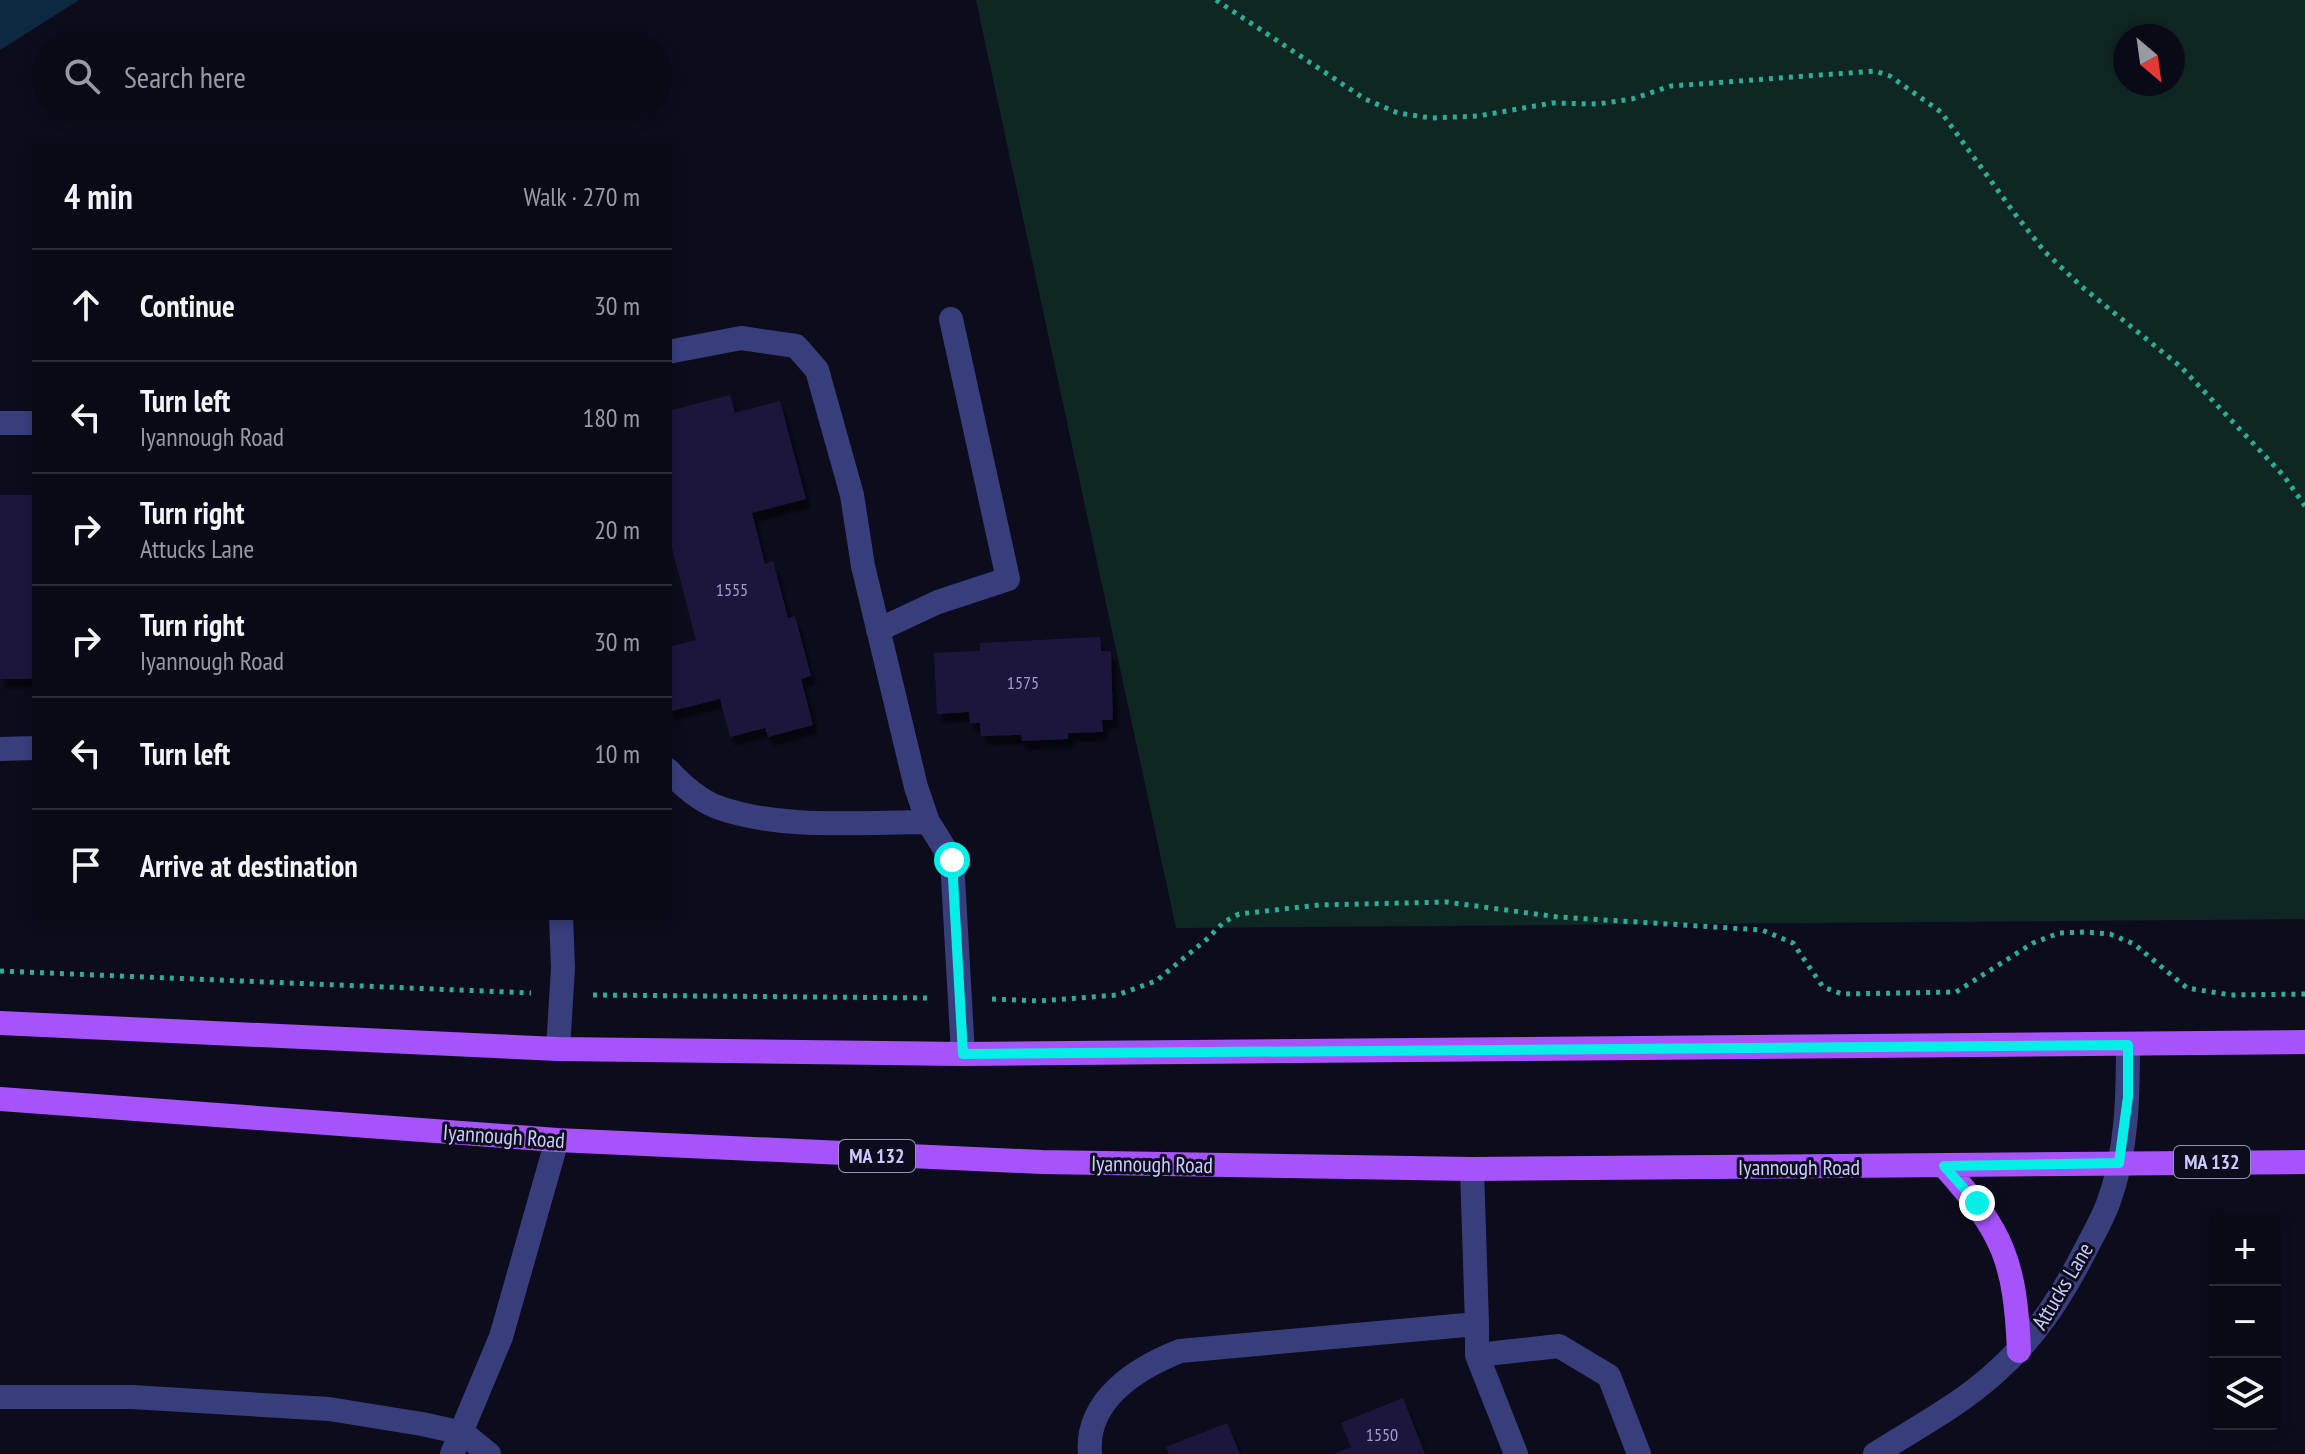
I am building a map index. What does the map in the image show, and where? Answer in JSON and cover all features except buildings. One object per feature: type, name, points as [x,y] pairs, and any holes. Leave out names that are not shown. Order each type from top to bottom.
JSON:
[{"type":"main road","points":[[0,1023],[558,1049],[963,1054],[2305,1042]]},
{"type":"main road","name":"Iyannough Road","points":[[0,1099],[557,1140],[1042,1162],[1472,1169],[2305,1162]]},
{"type":"main road","points":[[1944,1166],[1977,1203],[1999,1238],[2013,1284],[2019,1351]]},
{"type":"street","points":[[878,630],[938,602],[1008,579],[951,319]]},
{"type":"street","points":[[672,351],[741,338],[796,346],[817,370],[852,495],[863,566],[916,787],[928,822],[952,860],[963,1054]]},
{"type":"street","points":[[0,423],[32,423]]},
{"type":"street","points":[[0,749],[32,748]]},
{"type":"street","points":[[672,775],[680,784],[714,806],[756,818],[928,822]]},
{"type":"street","points":[[558,1049],[563,968],[561,920]]},
{"type":"street","name":"Attucks Lane","points":[[1875,1454],[1960,1400],[2019,1351],[2060,1300],[2109,1202],[2119,1163],[2128,1097],[2128,1045]]},
{"type":"street","points":[[458,1444],[501,1337],[557,1140]]},
{"type":"street","points":[[1472,1169],[1477,1355],[1516,1454]]},
{"type":"street","points":[[1090,1454],[1089,1440],[1111,1392],[1147,1364],[1180,1351],[1477,1324]]},
{"type":"street","points":[[1477,1355],[1559,1346],[1609,1376],[1639,1454]]},
{"type":"street","points":[[0,1397],[132,1397],[329,1409],[409,1421],[458,1444],[489,1454]]},
{"type":"path","points":[[1216,0],[1365,99],[1398,113],[1431,118],[1478,116],[1552,103],[1598,104],[1632,99],[1671,86],[1744,79],[1875,71],[1890,76],[1941,112],[2045,252],[2081,286],[2181,367],[2284,476],[2305,506]]},
{"type":"path","points":[[0,971],[561,994],[1039,1001],[1117,995],[1156,981],[1224,922],[1239,914],[1319,905],[1446,902],[1558,917],[1762,930],[1793,943],[1823,987],[1842,994],[1956,992],[2033,943],[2059,933],[2086,932],[2110,934],[2134,944],[2187,988],[2231,995],[2305,994]]},
{"type":"green space","points":[[976,0],[2305,0],[2305,919],[1176,928]]},
{"type":"water","points":[[0,0],[79,0],[0,50]]},
{"type":"route","points":[[952,860],[963,1054],[2128,1045],[2128,1097],[2119,1163],[1944,1166],[1977,1203]]}]
